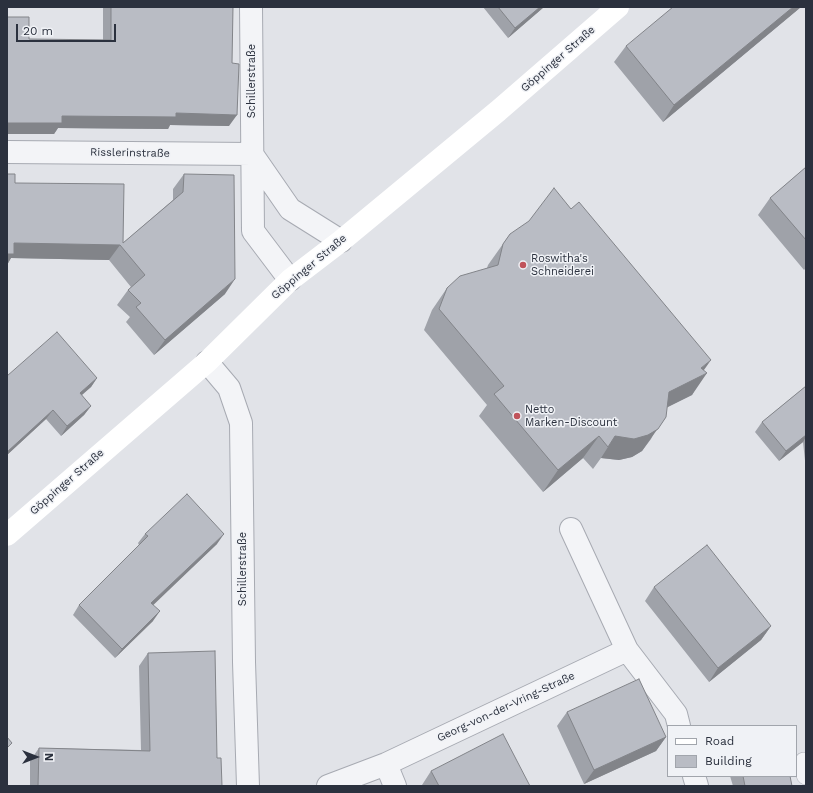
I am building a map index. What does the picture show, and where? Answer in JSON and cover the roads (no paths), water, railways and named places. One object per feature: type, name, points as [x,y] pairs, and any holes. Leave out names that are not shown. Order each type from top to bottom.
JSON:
[{"type":"main road","name":"Göppinger Straße","points":[[7,535],[206,362],[290,280],[341,241],[498,111],[618,7]]},
{"type":"street","name":"Schillerstraße","points":[[251,7],[253,231],[290,280]]},
{"type":"street","name":"Risslerinstraße","points":[[7,152],[252,154]]},
{"type":"street","points":[[252,154],[290,209],[341,241]]},
{"type":"street","name":"Schillerstraße","points":[[206,362],[229,388],[241,423],[244,662],[248,786]]},
{"type":"street","points":[[571,529],[627,650],[676,714],[679,725]]},
{"type":"street","name":"Georg-von-der-Vring-Straße","points":[[328,786],[386,764],[627,650]]},
{"type":"street","points":[[386,764],[395,786]]},
{"type":"place","name":"Roswitha's Schneiderei","points":[[523,265]]},
{"type":"place","name":"Netto Marken-Discount","points":[[517,416]]}]
